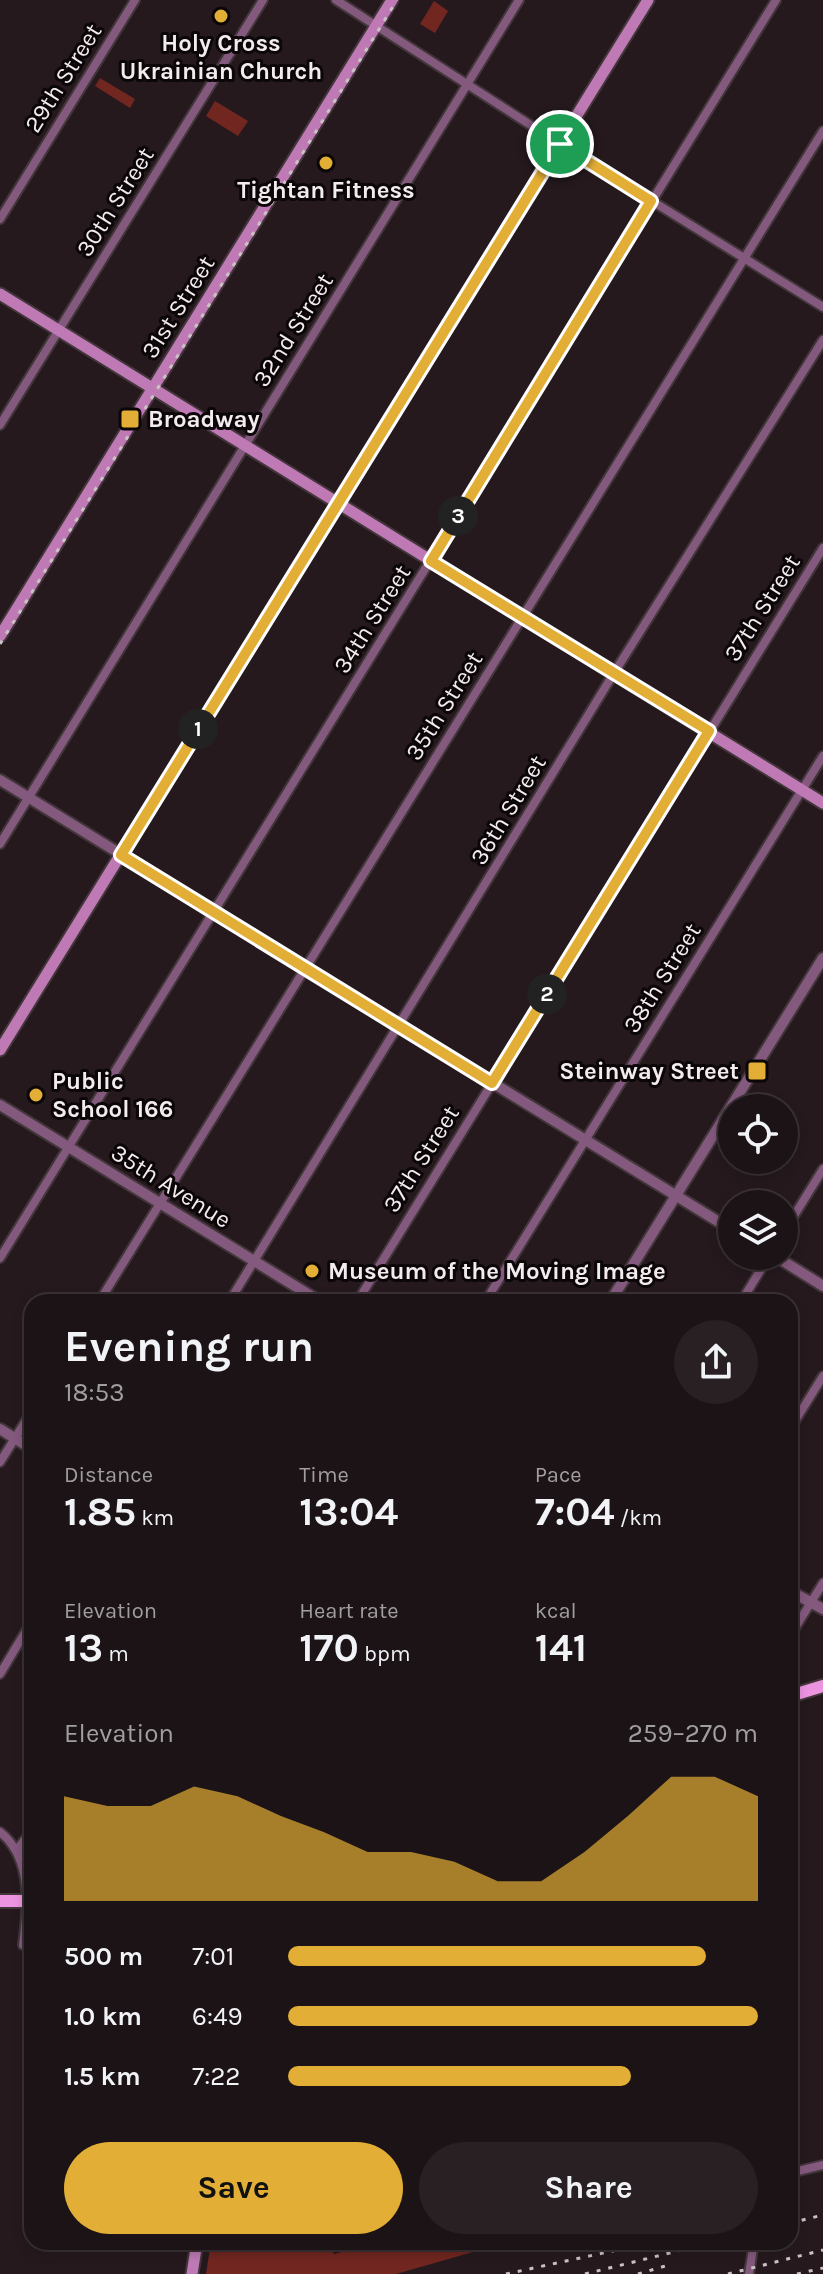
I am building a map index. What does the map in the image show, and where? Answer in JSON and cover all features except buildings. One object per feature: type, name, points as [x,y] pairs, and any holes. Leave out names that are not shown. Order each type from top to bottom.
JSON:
[{"type":"main road","name":"31st Street","points":[[0,636],[392,0]]},
{"type":"main road","points":[[0,1050],[648,0]]},
{"type":"main road","points":[[0,294],[823,803]]},
{"type":"main road","points":[[798,1694],[823,1686]]},
{"type":"main road","points":[[0,1901],[24,1901]]},
{"type":"main road","points":[[192,2274],[196,2250]]},
{"type":"street","name":"29th Street","points":[[0,219],[135,0]]},
{"type":"street","name":"30th Street","points":[[0,425],[263,0]]},
{"type":"street","points":[[336,0],[823,307]]},
{"type":"street","name":"32nd Street","points":[[0,844],[519,0]]},
{"type":"street","name":"34th Street","points":[[0,1258],[776,0]]},
{"type":"street","name":"35th Street","points":[[104,1294],[823,131]]},
{"type":"street","name":"36th Street","points":[[234,1294],[614,673],[823,340]]},
{"type":"street","name":"37th Street","points":[[362,1294],[823,548]]},
{"type":"street","name":"38th Street","points":[[490,1294],[823,756]]},
{"type":"street","points":[[0,780],[718,1221]]},
{"type":"street","points":[[615,1294],[823,958]]},
{"type":"street","name":"35th Avenue","points":[[0,1105],[308,1294]]},
{"type":"street","points":[[798,1209],[823,1169]]},
{"type":"street","points":[[746,1294],[763,1270]]},
{"type":"street","points":[[796,1270],[823,1286]]},
{"type":"street","points":[[798,1416],[823,1376]]},
{"type":"street","points":[[0,1462],[24,1424]]},
{"type":"street","points":[[0,1429],[24,1444]]},
{"type":"street","points":[[798,1623],[823,1583]]},
{"type":"street","points":[[798,1596],[823,1609]]},
{"type":"street","points":[[0,1674],[24,1634]]},
{"type":"street","points":[[0,1832],[17,1850],[24,1875]]},
{"type":"street","points":[[17,1850],[24,1841]]},
{"type":"street","points":[[17,1850],[24,1851]]},
{"type":"street","points":[[23,1945],[24,1938]]},
{"type":"street","points":[[798,2171],[823,2165]]},
{"type":"street","points":[[749,2274],[753,2250]]},
{"type":"shaded area","points":[[434,1],[448,11],[435,33],[420,24]]},
{"type":"shaded area","points":[[100,78],[135,99],[130,108],[95,86]]},
{"type":"shaded area","points":[[215,101],[248,121],[238,136],[206,116]]},
{"type":"shaded area","points":[[210,2250],[331,2250],[334,2254],[349,2250],[480,2250],[396,2274],[206,2274]]},
{"type":"railway","points":[[0,644],[397,0]]},
{"type":"railway","points":[[798,2221],[823,2215]]},
{"type":"railway","points":[[506,2274],[617,2250]]},
{"type":"railway","points":[[585,2274],[682,2250]]},
{"type":"railway","points":[[728,2274],[823,2250]]},
{"type":"railway","points":[[638,2274],[672,2264]]},
{"type":"railway","points":[[797,2274],[823,2268]]},
{"type":"place","name":"Holy Cross Ukrainian Church","points":[[221,16]]},
{"type":"place","name":"Tightan Fitness","points":[[326,163]]},
{"type":"place","name":"Broadway","points":[[130,419]]},
{"type":"place","name":"Steinway Street","points":[[757,1071]]},
{"type":"place","name":"Public School 166","points":[[36,1095]]},
{"type":"place","name":"Museum of the Moving Image","points":[[312,1271]]},
{"type":"route","points":[[560,144],[651,201],[431,561],[709,731],[492,1083],[121,855],[560,144]]}]
